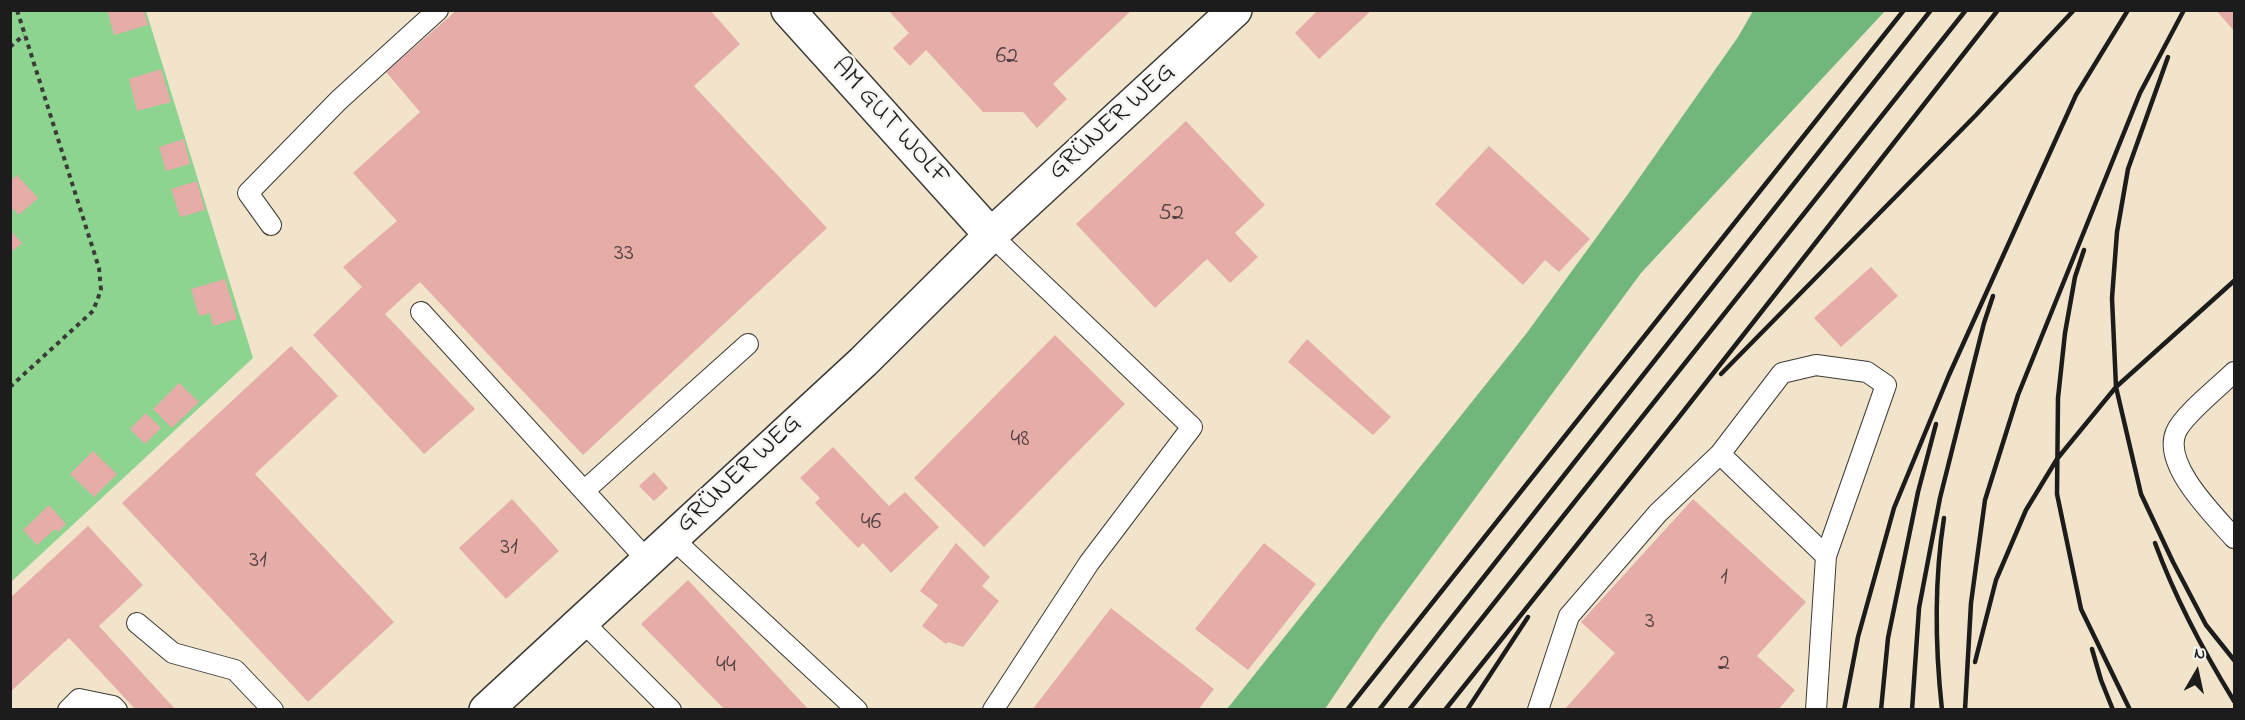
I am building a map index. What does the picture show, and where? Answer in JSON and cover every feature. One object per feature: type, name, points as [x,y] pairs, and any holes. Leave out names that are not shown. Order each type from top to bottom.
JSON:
[{"type":"street","name":"GRÜNER WEG","points":[[486,710],[863,362],[991,235],[1235,10]]},
{"type":"street","name":"AM GUT WOLF","points":[[798,14],[991,235]]},
{"type":"lane","points":[[271,225],[248,193],[339,100],[438,10]]},
{"type":"lane","points":[[991,235],[1192,427],[1089,563],[993,710]]},
{"type":"lane","points":[[421,312],[647,560]]},
{"type":"lane","points":[[584,490],[748,344]]},
{"type":"lane","points":[[1538,710],[1569,616],[1658,513],[1720,454],[1782,373],[1816,365],[1867,372],[1886,385],[1826,556],[1816,710]]},
{"type":"lane","points":[[2235,372],[2194,409],[2176,432],[2172,453],[2191,488],[2235,538]]},
{"type":"lane","points":[[1720,454],[1826,556]]},
{"type":"lane","points":[[672,538],[705,566],[857,710]]},
{"type":"lane","points":[[582,621],[671,710]]},
{"type":"lane","points":[[137,623],[173,653],[235,670],[273,710]]},
{"type":"lane","points":[[68,710],[79,699],[113,706],[117,710]]},
{"type":"path","points":[[10,387],[93,311],[101,290],[99,268],[17,10]]},
{"type":"path","points":[[10,47],[24,35]]},
{"type":"green space","points":[[11,11],[146,11],[253,358],[11,582]]},
{"type":"green space","points":[[1753,11],[1885,11],[1641,273],[1381,626],[1325,709],[1227,709],[1526,334],[1628,194],[1738,37]]},
{"type":"building","points":[[107,10],[144,10],[148,25],[114,35]]},
{"type":"building","points":[[457,10],[710,10],[740,44],[694,86],[827,228],[583,455],[420,282],[385,314],[475,409],[424,454],[313,335],[362,287],[343,267],[397,221],[353,173],[420,112],[386,72]]},
{"type":"building","points":[[888,10],[1132,10],[1053,84],[1067,99],[1037,128],[1023,112],[983,112],[926,50],[910,66],[893,48],[909,33]]},
{"type":"building","points":[[1318,10],[1372,10],[1319,59],[1295,33]]},
{"type":"building","points":[[2216,10],[2234,10],[2234,31]]},
{"type":"building","points":[[161,69],[171,102],[137,111],[129,79]]},
{"type":"building","points":[[1186,121],[1265,205],[1235,233],[1258,257],[1230,283],[1207,259],[1155,308],[1076,224]]},
{"type":"building","points":[[184,139],[190,164],[166,171],[159,147]]},
{"type":"building","points":[[1489,146],[1590,239],[1559,272],[1545,260],[1523,285],[1435,204]]},
{"type":"building","points":[[17,175],[38,198],[19,215],[10,206],[10,181]]},
{"type":"building","points":[[197,181],[205,210],[180,217],[171,189]]},
{"type":"building","points":[[10,230],[22,243],[10,253]]},
{"type":"building","points":[[1871,267],[1898,296],[1841,347],[1814,318]]},
{"type":"building","points":[[225,279],[237,319],[213,326],[210,313],[199,316],[191,289]]},
{"type":"building","points":[[1055,335],[1125,404],[984,547],[914,478]]},
{"type":"building","points":[[1307,339],[1391,417],[1373,435],[1288,362]]},
{"type":"building","points":[[291,346],[338,396],[255,474],[394,622],[308,702],[122,503]]},
{"type":"building","points":[[179,383],[199,402],[172,428],[153,409]]},
{"type":"building","points":[[146,413],[161,428],[145,444],[130,429]]},
{"type":"building","points":[[833,447],[889,506],[905,492],[939,527],[891,573],[863,543],[858,548],[815,503],[820,498],[800,478]]},
{"type":"building","points":[[93,451],[117,474],[94,497],[70,474]]},
{"type":"building","points":[[654,472],[668,488],[654,501],[639,486]]},
{"type":"building","points":[[512,499],[559,551],[506,599],[459,548]]},
{"type":"building","points":[[1693,499],[1806,602],[1757,656],[1795,690],[1778,710],[1564,710],[1615,653],[1581,622]]},
{"type":"building","points":[[49,505],[66,524],[58,532],[55,529],[37,545],[23,530]]},
{"type":"building","points":[[88,526],[143,585],[99,626],[176,710],[136,710],[69,638],[10,692],[10,598]]},
{"type":"building","points":[[956,543],[990,577],[982,586],[999,601],[963,647],[948,642],[946,644],[922,626],[938,605],[920,591]]},
{"type":"building","points":[[1264,543],[1316,584],[1248,670],[1195,629]]},
{"type":"building","points":[[688,580],[809,710],[725,710],[641,624]]},
{"type":"building","points":[[1111,608],[1214,689],[1198,710],[1032,710]]},
{"type":"railway","points":[[1347,710],[1904,10]]},
{"type":"railway","points":[[1379,710],[1931,10]]},
{"type":"railway","points":[[1409,710],[1966,10]]},
{"type":"railway","points":[[1445,710],[1679,417],[1998,10]]},
{"type":"railway","points":[[1721,374],[1976,115],[2074,10]]},
{"type":"railway","points":[[1844,710],[1858,637],[1894,508],[1949,375],[2076,95],[2128,10]]},
{"type":"railway","points":[[1965,710],[1971,603],[1985,500],[2018,395],[2140,93],[2184,10]]},
{"type":"railway","points":[[2168,57],[2128,169],[2117,232],[2112,298],[2116,387],[2141,494],[2206,625],[2234,660]]},
{"type":"railway","points":[[2084,250],[2075,277],[2065,333],[2058,398],[2057,494],[2081,609],[2130,710]]},
{"type":"railway","points":[[1975,662],[1996,580],[2026,510],[2057,459],[2116,387],[2234,281]]},
{"type":"railway","points":[[1912,710],[1919,608],[1940,498],[1984,323],[1993,296]]},
{"type":"railway","points":[[1881,710],[1888,638],[1918,492],[1936,424]]},
{"type":"railway","points":[[1942,710],[1937,614],[1938,566],[1944,518]]},
{"type":"railway","points":[[2155,543],[2190,624],[2234,701]]},
{"type":"railway","points":[[1467,710],[1528,617]]},
{"type":"railway","points":[[2092,649],[2113,710]]}]
